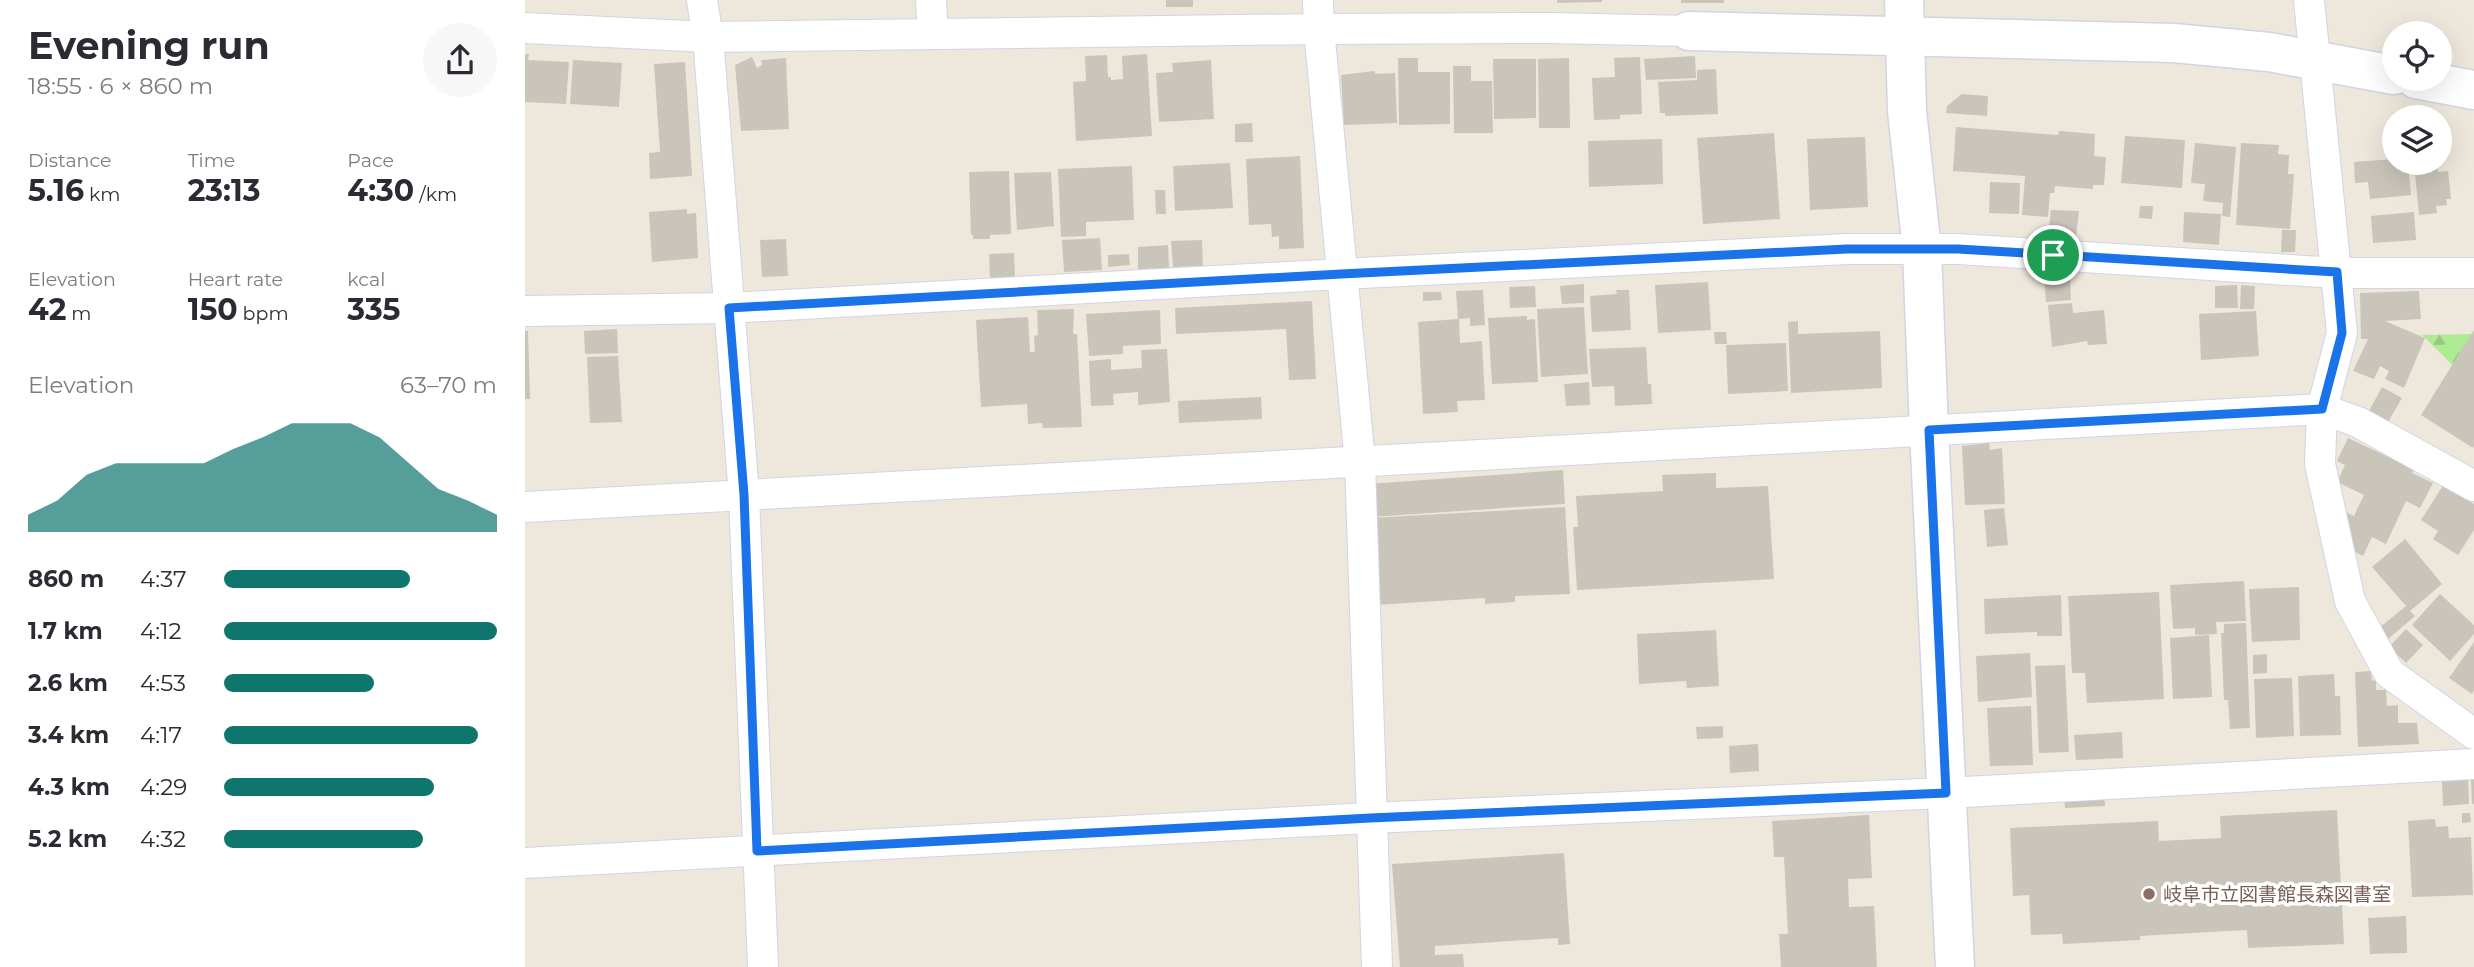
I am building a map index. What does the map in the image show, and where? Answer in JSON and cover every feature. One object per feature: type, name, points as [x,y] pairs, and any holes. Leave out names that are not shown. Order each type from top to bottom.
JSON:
[{"type":"street","points":[[702,0],[708,37],[744,495],[763,967]]},
{"type":"street","points":[[931,0],[933,34]]},
{"type":"street","points":[[1904,0],[1907,111],[1922,250],[1955,967]]},
{"type":"street","points":[[2309,0],[2342,333],[2322,409],[2320,464],[2350,601],[2389,673],[2474,734]]},
{"type":"street","points":[[525,28],[708,37],[933,34],[1318,15],[1550,28],[2174,43],[2269,52],[2382,73]]},
{"type":"street","points":[[1318,15],[1360,462],[1377,967]]},
{"type":"street","points":[[2452,86],[2474,90]]},
{"type":"street","points":[[525,312],[729,308],[1847,249],[1958,249],[2337,272],[2474,273]]},
{"type":"street","points":[[525,507],[2322,409],[2358,422],[2474,486]]},
{"type":"street","points":[[525,863],[1370,818],[1946,793],[2474,764]]},
{"type":"green space","points":[[2474,334],[2474,386],[2422,335]]},
{"type":"building","points":[[1166,0],[1193,0],[1193,7],[1166,7]]},
{"type":"building","points":[[1557,0],[1602,0],[1602,2],[1557,3]]},
{"type":"building","points":[[1681,0],[1724,0],[1724,3],[1681,3]]},
{"type":"building","points":[[525,54],[529,54],[528,60],[569,62],[566,104],[525,102]]},
{"type":"building","points":[[1147,54],[1152,136],[1076,141],[1073,82],[1086,81],[1085,56],[1107,55],[1108,77],[1111,77],[1111,80],[1123,79],[1122,56]]},
{"type":"building","points":[[1695,56],[1696,78],[1646,80],[1644,59]]},
{"type":"building","points":[[752,57],[757,68],[762,65],[761,60],[786,58],[789,129],[741,131],[735,65]]},
{"type":"building","points":[[1640,57],[1642,114],[1620,115],[1620,119],[1594,120],[1592,78],[1615,77],[1614,58]]},
{"type":"building","points":[[1398,58],[1418,58],[1418,72],[1450,72],[1450,124],[1399,125]]},
{"type":"building","points":[[1569,58],[1570,128],[1539,128],[1538,59]]},
{"type":"building","points":[[1493,59],[1536,59],[1536,118],[1494,119]]},
{"type":"building","points":[[573,60],[622,63],[619,107],[570,104]]},
{"type":"building","points":[[1211,60],[1214,119],[1159,122],[1156,73],[1173,72],[1172,63]]},
{"type":"building","points":[[685,62],[692,176],[650,179],[649,153],[660,152],[654,64]]},
{"type":"building","points":[[1453,66],[1471,66],[1471,81],[1492,81],[1493,133],[1454,133]]},
{"type":"building","points":[[1716,69],[1718,114],[1665,116],[1665,113],[1660,113],[1658,82],[1697,80],[1697,70]]},
{"type":"building","points":[[1375,71],[1375,74],[1395,73],[1397,123],[1344,125],[1341,75]]},
{"type":"building","points":[[1962,94],[1988,96],[1987,116],[1946,113],[1947,106]]},
{"type":"building","points":[[1252,123],[1253,142],[1235,142],[1235,124]]},
{"type":"building","points":[[1956,127],[2058,135],[2059,131],[2095,134],[2094,156],[2106,157],[2104,185],[2093,185],[2093,189],[2055,186],[2054,193],[2050,193],[2048,217],[2022,215],[2025,176],[1953,171]]},
{"type":"building","points":[[1774,133],[1780,219],[1703,224],[1697,138]]},
{"type":"building","points":[[2125,136],[2185,140],[2182,188],[2121,183]]},
{"type":"building","points":[[1865,137],[1868,207],[1810,210],[1807,139]]},
{"type":"building","points":[[1662,139],[1663,184],[1589,187],[1588,141]]},
{"type":"building","points":[[2195,143],[2236,147],[2230,217],[2222,216],[2223,203],[2203,201],[2205,184],[2191,183]]},
{"type":"building","points":[[2241,143],[2279,145],[2278,154],[2289,155],[2288,174],[2294,174],[2290,229],[2236,225]]},
{"type":"building","points":[[1300,156],[1304,248],[1279,249],[1279,236],[1272,237],[1271,224],[1249,225],[1246,159]]},
{"type":"building","points":[[2382,160],[2382,175],[2409,175],[2411,195],[2370,199],[2368,182],[2355,183],[2354,162]]},
{"type":"building","points":[[1230,163],[1233,208],[1175,211],[1173,166]]},
{"type":"building","points":[[1132,166],[1134,220],[1086,222],[1086,236],[1061,237],[1058,169]]},
{"type":"building","points":[[1009,171],[1011,234],[990,235],[990,239],[973,239],[969,172]]},
{"type":"building","points":[[1051,172],[1054,226],[1017,230],[1014,173]]},
{"type":"building","points":[[2415,175],[2448,175],[2451,199],[2446,199],[2447,205],[2436,206],[2437,213],[2419,215]]},
{"type":"building","points":[[1990,182],[2020,183],[2019,214],[1989,213]]},
{"type":"building","points":[[1155,190],[1165,190],[1166,214],[1156,214]]},
{"type":"building","points":[[2140,206],[2153,206],[2152,219],[2139,218]]},
{"type":"building","points":[[687,209],[687,214],[696,213],[698,258],[652,262],[649,212]]},
{"type":"building","points":[[2051,210],[2079,211],[2076,237],[2048,235]]},
{"type":"building","points":[[2184,212],[2221,214],[2219,245],[2183,242]]},
{"type":"building","points":[[2414,212],[2416,240],[2373,243],[2371,216]]},
{"type":"building","points":[[2282,230],[2296,230],[2295,252],[2281,252]]},
{"type":"building","points":[[1100,238],[1102,270],[1064,272],[1062,240]]},
{"type":"building","points":[[786,239],[788,276],[762,277],[760,240]]},
{"type":"building","points":[[1202,240],[1203,266],[1173,267],[1171,241]]},
{"type":"building","points":[[1168,245],[1169,268],[1138,269],[1138,247]]},
{"type":"building","points":[[1014,253],[1015,277],[990,278],[989,254]]},
{"type":"building","points":[[1129,254],[1130,265],[1108,267],[1108,255]]},
{"type":"building","points":[[2070,276],[2071,300],[2046,302],[2044,277]]},
{"type":"building","points":[[1708,282],[1711,330],[1658,333],[1655,285]]},
{"type":"building","points":[[1584,284],[1584,303],[1562,304],[1560,286]]},
{"type":"building","points":[[2237,285],[2238,308],[2215,308],[2215,286]]},
{"type":"building","points":[[2241,285],[2255,286],[2254,309],[2240,309]]},
{"type":"building","points":[[1535,286],[1536,307],[1510,308],[1509,287]]},
{"type":"building","points":[[1483,290],[1485,325],[1470,326],[1470,318],[1458,319],[1456,291]]},
{"type":"building","points":[[1616,290],[1629,290],[1631,330],[1592,332],[1590,296],[1617,294]]},
{"type":"building","points":[[2419,291],[2421,319],[2385,321],[2425,338],[2404,388],[2385,379],[2389,371],[2380,366],[2374,379],[2353,371],[2368,339],[2361,339],[2360,293]]},
{"type":"building","points":[[1423,292],[1441,292],[1442,300],[1423,301]]},
{"type":"building","points":[[1312,301],[1316,379],[1289,380],[1286,329],[1176,334],[1175,308]]},
{"type":"building","points":[[2072,303],[2073,313],[2104,310],[2107,344],[2088,345],[2087,341],[2052,347],[2048,305]]},
{"type":"building","points":[[1584,307],[1588,374],[1541,377],[1537,309]]},
{"type":"building","points":[[1074,309],[1073,334],[1077,334],[1082,427],[1043,428],[1042,423],[1028,424],[1027,404],[981,407],[976,320],[1028,317],[1030,352],[1035,352],[1034,336],[1038,335],[1037,310]]},
{"type":"building","points":[[1160,310],[1161,344],[1123,346],[1123,354],[1089,356],[1086,314]]},
{"type":"building","points":[[2256,311],[2259,356],[2201,360],[2199,314]]},
{"type":"building","points":[[1527,316],[1527,320],[1535,319],[1538,382],[1492,384],[1488,318]]},
{"type":"building","points":[[1459,319],[1460,343],[1482,341],[1485,400],[1457,401],[1458,412],[1423,414],[1418,322]]},
{"type":"building","points":[[1798,321],[1798,334],[1880,331],[1882,388],[1791,393],[1788,322]]},
{"type":"building","points":[[617,329],[618,353],[585,354],[584,331]]},
{"type":"building","points":[[2474,330],[2474,446],[2473,448],[2421,415]]},
{"type":"building","points":[[525,331],[528,331],[530,399],[525,399]]},
{"type":"building","points":[[1714,332],[1726,332],[1727,344],[1715,344]]},
{"type":"building","points":[[1786,343],[1788,391],[1728,394],[1726,345]]},
{"type":"building","points":[[1646,347],[1652,404],[1615,406],[1614,386],[1592,387],[1589,349]]},
{"type":"building","points":[[1167,349],[1170,402],[1138,405],[1138,392],[1113,394],[1114,405],[1091,406],[1089,361],[1111,359],[1111,370],[1142,368],[1141,350]]},
{"type":"building","points":[[618,356],[622,422],[590,423],[587,357]]},
{"type":"building","points":[[1589,382],[1590,405],[1566,406],[1564,384]]},
{"type":"building","points":[[2382,387],[2402,398],[2388,422],[2369,411]]},
{"type":"building","points":[[1261,397],[1262,419],[1179,423],[1178,401]]},
{"type":"building","points":[[2348,438],[2414,469],[2412,473],[2433,483],[2420,508],[2406,501],[2386,544],[2372,537],[2363,556],[2348,548],[2340,509],[2354,516],[2364,495],[2337,482],[2345,465],[2337,461]]},
{"type":"building","points":[[1989,443],[1990,450],[2002,448],[2005,504],[1965,505],[1962,446]]},
{"type":"building","points":[[1563,470],[1565,504],[1370,517],[1368,484]]},
{"type":"building","points":[[1716,473],[1716,488],[1768,486],[1774,579],[1577,590],[1573,527],[1578,527],[1576,496],[1663,491],[1662,475]]},
{"type":"building","points":[[2444,484],[2474,504],[2474,530],[2458,555],[2433,539],[2438,531],[2421,520]]},
{"type":"building","points":[[1565,507],[1570,594],[1515,596],[1515,602],[1485,604],[1485,598],[1375,605],[1370,518]]},
{"type":"building","points":[[2004,508],[2008,545],[1987,547],[1984,510]]},
{"type":"building","points":[[2405,539],[2442,584],[2410,611],[2415,616],[2388,639],[2379,628],[2406,606],[2372,567]]},
{"type":"building","points":[[2244,581],[2246,621],[2216,622],[2217,634],[2195,635],[2195,628],[2173,629],[2170,585]]},
{"type":"building","points":[[2299,587],[2300,640],[2252,642],[2249,589]]},
{"type":"building","points":[[2159,592],[2164,699],[2087,703],[2085,673],[2072,673],[2068,596]]},
{"type":"building","points":[[2440,594],[2474,625],[2474,634],[2450,661],[2412,625]]},
{"type":"building","points":[[2061,595],[2062,636],[2037,636],[2037,632],[1985,634],[1984,599]]},
{"type":"building","points":[[2246,623],[2250,728],[2230,729],[2228,700],[2224,700],[2221,633],[2224,633],[2224,624]]},
{"type":"building","points":[[2406,629],[2423,645],[2406,663],[2389,647]]},
{"type":"building","points":[[1716,630],[1719,686],[1687,688],[1686,681],[1639,684],[1637,634]]},
{"type":"building","points":[[2209,635],[2212,697],[2173,699],[2170,638]]},
{"type":"building","points":[[2474,642],[2474,690],[2472,694],[2449,678]]},
{"type":"building","points":[[2030,653],[2032,697],[1978,702],[1976,656]]},
{"type":"building","points":[[2267,654],[2267,673],[2253,674],[2253,655]]},
{"type":"building","points":[[2065,665],[2069,752],[2039,753],[2035,666]]},
{"type":"building","points":[[2371,671],[2372,681],[2376,680],[2376,690],[2386,690],[2387,706],[2398,705],[2398,723],[2417,723],[2419,744],[2358,747],[2355,672]]},
{"type":"building","points":[[2334,674],[2335,696],[2340,696],[2341,735],[2300,736],[2298,676]]},
{"type":"building","points":[[2292,678],[2294,736],[2256,738],[2254,679]]},
{"type":"building","points":[[2031,706],[2033,765],[1990,766],[1987,708]]},
{"type":"building","points":[[1723,726],[1723,738],[1697,739],[1696,727]]},
{"type":"building","points":[[2122,732],[2123,758],[2076,760],[2074,735]]},
{"type":"building","points":[[1758,744],[1759,771],[1730,773],[1729,746]]},
{"type":"building","points":[[2468,778],[2469,804],[2443,806],[2442,781]]},
{"type":"building","points":[[2471,779],[2474,779],[2474,804],[2472,804]]},
{"type":"building","points":[[2104,795],[2105,806],[2065,808],[2064,798]]},
{"type":"building","points":[[2337,810],[2344,944],[2248,948],[2247,930],[2140,936],[2140,940],[2063,944],[2062,934],[2031,935],[2029,895],[2013,896],[2010,828],[2158,821],[2159,841],[2221,838],[2220,816]]},
{"type":"building","points":[[2462,813],[2470,813],[2471,822],[2462,823]]},
{"type":"building","points":[[1869,815],[1872,878],[1848,879],[1849,907],[1874,906],[1877,967],[1781,967],[1779,934],[1788,934],[1784,857],[1774,857],[1772,821]]},
{"type":"building","points":[[2435,819],[2436,827],[2448,826],[2449,838],[2471,837],[2473,895],[2412,897],[2408,821]]},
{"type":"building","points":[[1564,853],[1570,944],[1558,945],[1558,938],[1435,946],[1435,955],[1463,954],[1464,967],[1400,967],[1392,864]]},
{"type":"building","points":[[2406,916],[2407,953],[2370,954],[2368,918]]},
{"type":"place","name":"岐阜市立図書館長森図書室","points":[[2149,894]]},
{"type":"route","points":[[1847,249],[1958,249],[2053,255],[2337,272],[2342,333],[2322,409],[1929,430],[1946,793],[1370,818],[757,851],[744,495],[729,308],[1847,249]]}]
